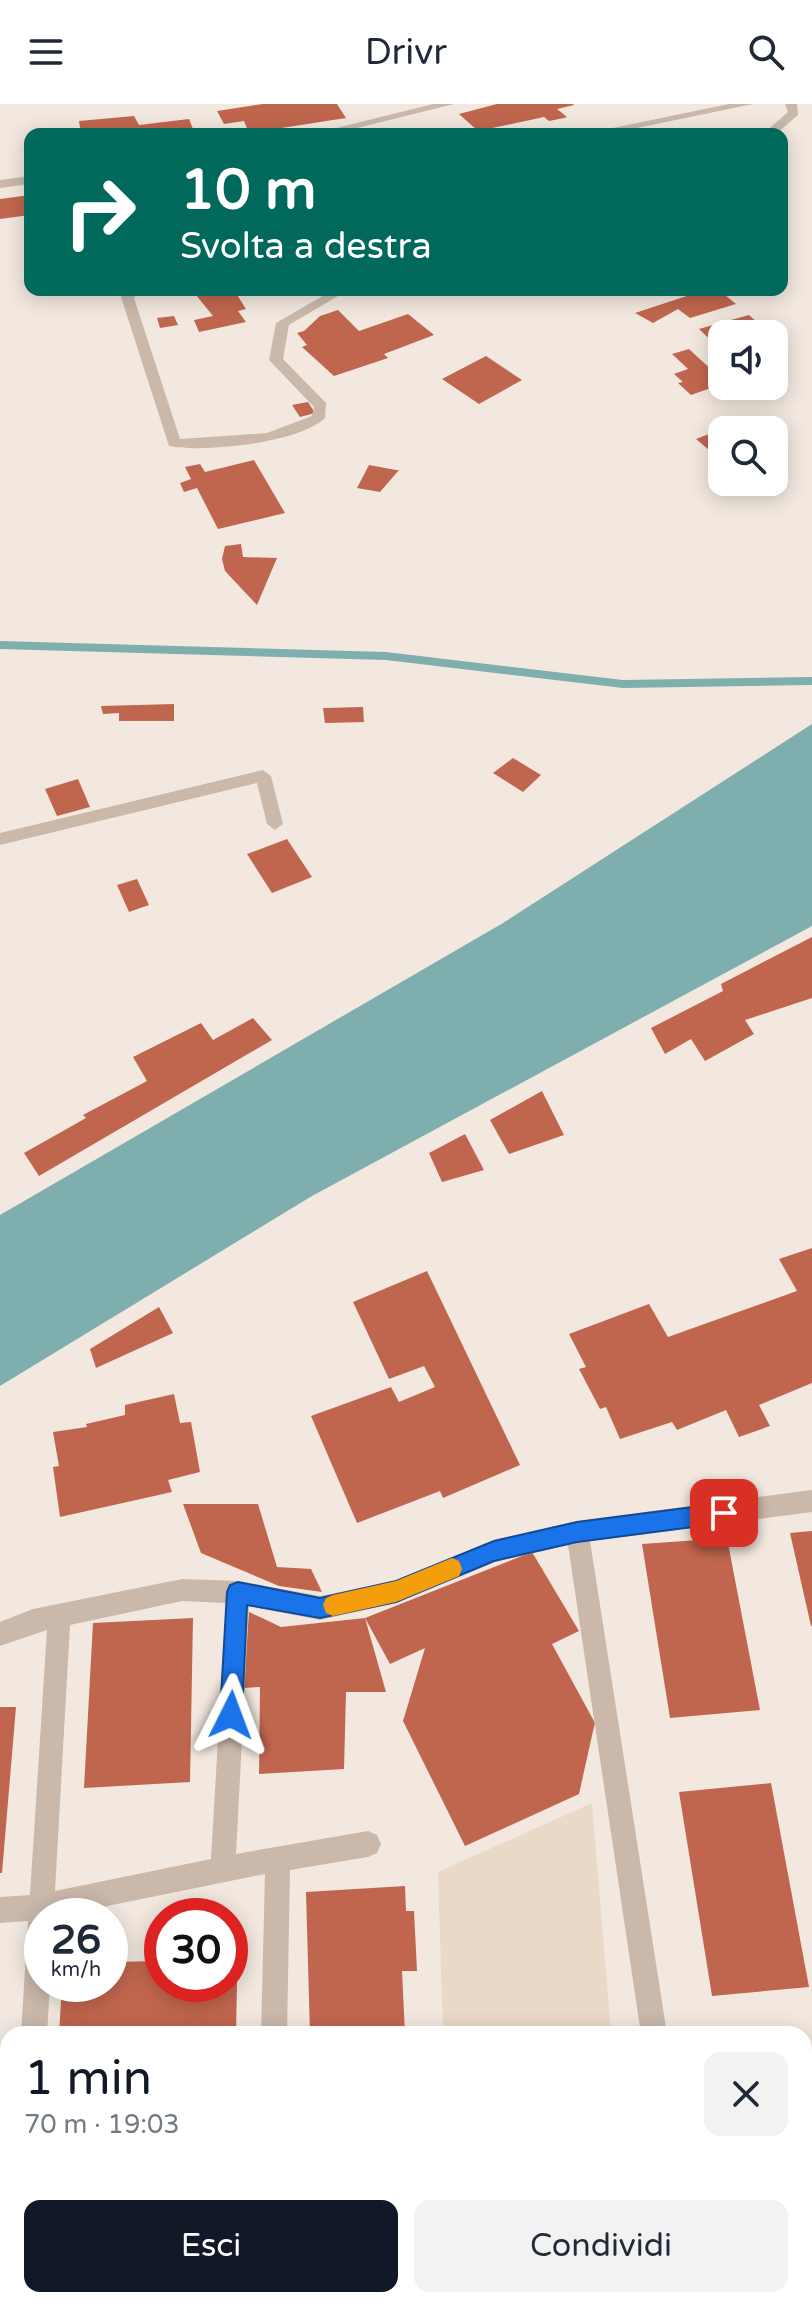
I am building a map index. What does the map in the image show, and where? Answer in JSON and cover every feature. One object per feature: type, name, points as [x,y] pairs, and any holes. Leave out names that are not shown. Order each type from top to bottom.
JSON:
[{"type":"street","points":[[344,128],[448,104]]},
{"type":"street","points":[[621,128],[747,104]]},
{"type":"street","points":[[776,128],[794,113],[791,104]]},
{"type":"street","points":[[0,184],[24,181]]},
{"type":"street","points":[[128,296],[174,443],[238,440],[301,430],[318,418],[321,406],[276,360],[283,323],[331,296]]},
{"type":"street","points":[[0,839],[263,776],[275,824]]},
{"type":"street","points":[[0,1634],[33,1621],[182,1590],[238,1592],[320,1608],[396,1592],[494,1551],[577,1532],[812,1501]]},
{"type":"street","points":[[577,1532],[653,2026]]},
{"type":"street","points":[[223,1869],[238,1592]]},
{"type":"street","points":[[41,1898],[59,1616]]},
{"type":"street","points":[[83,1898],[223,1869],[368,1844]]},
{"type":"street","points":[[274,2026],[278,1859]]},
{"type":"street","points":[[0,1910],[24,1908]]},
{"type":"street","points":[[34,2026],[36,2002]]},
{"type":"shaded area","points":[[592,1803],[610,2026],[443,2026],[438,1872]]},
{"type":"water","points":[[812,724],[812,926],[312,1196],[0,1386],[0,1215],[503,923]]},
{"type":"building","points":[[263,104],[337,104],[346,118],[281,128],[247,128],[244,121],[224,124],[217,111]]},
{"type":"building","points":[[497,104],[574,105],[557,109],[567,117],[564,118],[549,121],[544,117],[492,128],[475,128],[459,114]]},
{"type":"building","points":[[134,116],[139,125],[189,119],[193,128],[80,128],[79,121]]},
{"type":"building","points":[[24,196],[24,216],[0,219],[0,199]]},
{"type":"building","points":[[197,296],[238,296],[246,309],[238,311],[246,322],[199,332],[194,320],[213,316]]},
{"type":"building","points":[[687,296],[726,296],[736,304],[690,318],[678,309],[653,323],[635,313]]},
{"type":"building","points":[[338,310],[359,331],[408,314],[434,335],[384,354],[388,358],[334,376],[302,347],[307,345],[297,333],[304,331],[320,316]]},
{"type":"building","points":[[749,315],[755,320],[731,320]]},
{"type":"building","points":[[174,316],[178,325],[160,328],[157,318]]},
{"type":"building","points":[[708,326],[708,338],[699,329]]},
{"type":"building","points":[[689,349],[708,367],[708,389],[691,395],[678,383],[683,382],[674,374],[688,369],[672,354]]},
{"type":"building","points":[[486,356],[522,380],[479,404],[442,379]]},
{"type":"building","points":[[308,402],[315,413],[300,417],[292,405]]},
{"type":"building","points":[[708,434],[708,449],[696,439]]},
{"type":"building","points":[[254,460],[285,513],[218,529],[197,488],[184,492],[180,483],[191,479],[185,467],[200,464],[205,472]]},
{"type":"building","points":[[369,465],[399,470],[380,492],[357,488]]},
{"type":"building","points":[[241,544],[243,557],[277,558],[257,605],[225,571],[222,559],[225,546]]},
{"type":"building","points":[[174,704],[174,721],[119,721],[119,713],[103,714],[101,706]]},
{"type":"building","points":[[363,707],[364,722],[325,723],[323,708]]},
{"type":"building","points":[[513,758],[541,775],[523,792],[493,773]]},
{"type":"building","points":[[78,779],[90,807],[57,816],[45,789]]},
{"type":"building","points":[[287,839],[312,877],[272,893],[247,854]]},
{"type":"building","points":[[137,879],[149,905],[129,912],[117,885]]},
{"type":"building","points":[[812,937],[812,998],[745,1020],[754,1034],[705,1061],[691,1039],[665,1054],[651,1028],[723,991],[721,984]]},
{"type":"building","points":[[253,1018],[272,1040],[39,1176],[24,1153],[86,1118],[83,1115],[147,1081],[133,1057],[201,1023],[213,1040]]},
{"type":"building","points":[[542,1091],[564,1135],[509,1154],[490,1120]]},
{"type":"building","points":[[465,1134],[484,1170],[442,1182],[429,1153]]},
{"type":"building","points":[[812,1248],[812,1383],[759,1405],[770,1426],[739,1437],[726,1410],[677,1430],[672,1422],[620,1439],[606,1407],[600,1409],[579,1369],[586,1367],[569,1334],[649,1304],[668,1337],[797,1291],[779,1259]]},
{"type":"building","points":[[427,1271],[520,1465],[443,1498],[440,1491],[357,1523],[311,1416],[391,1387],[399,1402],[435,1387],[424,1366],[389,1379],[353,1302]]},
{"type":"building","points":[[159,1307],[173,1333],[96,1368],[90,1349]]},
{"type":"building","points":[[174,1394],[180,1423],[191,1422],[200,1472],[168,1480],[172,1492],[60,1517],[53,1467],[59,1466],[53,1432],[87,1427],[86,1424],[125,1415],[125,1405]]},
{"type":"building","points":[[183,1504],[258,1504],[277,1567],[311,1569],[322,1592],[279,1586],[201,1553]]},
{"type":"building","points":[[812,1531],[812,1626],[811,1626],[790,1533]]},
{"type":"building","points":[[727,1538],[760,1710],[670,1718],[642,1544]]},
{"type":"building","points":[[532,1552],[579,1631],[552,1644],[595,1723],[579,1794],[465,1846],[403,1721],[425,1648],[390,1664],[365,1618]]},
{"type":"building","points":[[249,1612],[281,1627],[365,1618],[386,1692],[346,1692],[344,1769],[259,1774],[260,1687],[243,1688]]},
{"type":"building","points":[[193,1618],[190,1782],[84,1788],[93,1623]]},
{"type":"building","points":[[0,1707],[16,1707],[2,1873],[0,1873]]},
{"type":"building","points":[[771,1783],[809,1987],[712,1996],[679,1792]]},
{"type":"building","points":[[405,1886],[406,1911],[414,1911],[417,1971],[402,1971],[405,2026],[310,2026],[306,1892]]},
{"type":"building","points":[[144,1961],[144,2002],[237,2002],[236,2026],[59,2026],[61,2002],[128,2002],[128,1962]]},
{"type":"waterway","points":[[0,645],[386,656],[623,684],[812,681]]},
{"type":"slow traffic","points":[[333,1605],[396,1592],[452,1569]]},
{"type":"route","points":[[231,1715],[238,1592],[320,1608],[396,1592],[494,1551],[577,1532],[724,1513]]}]
